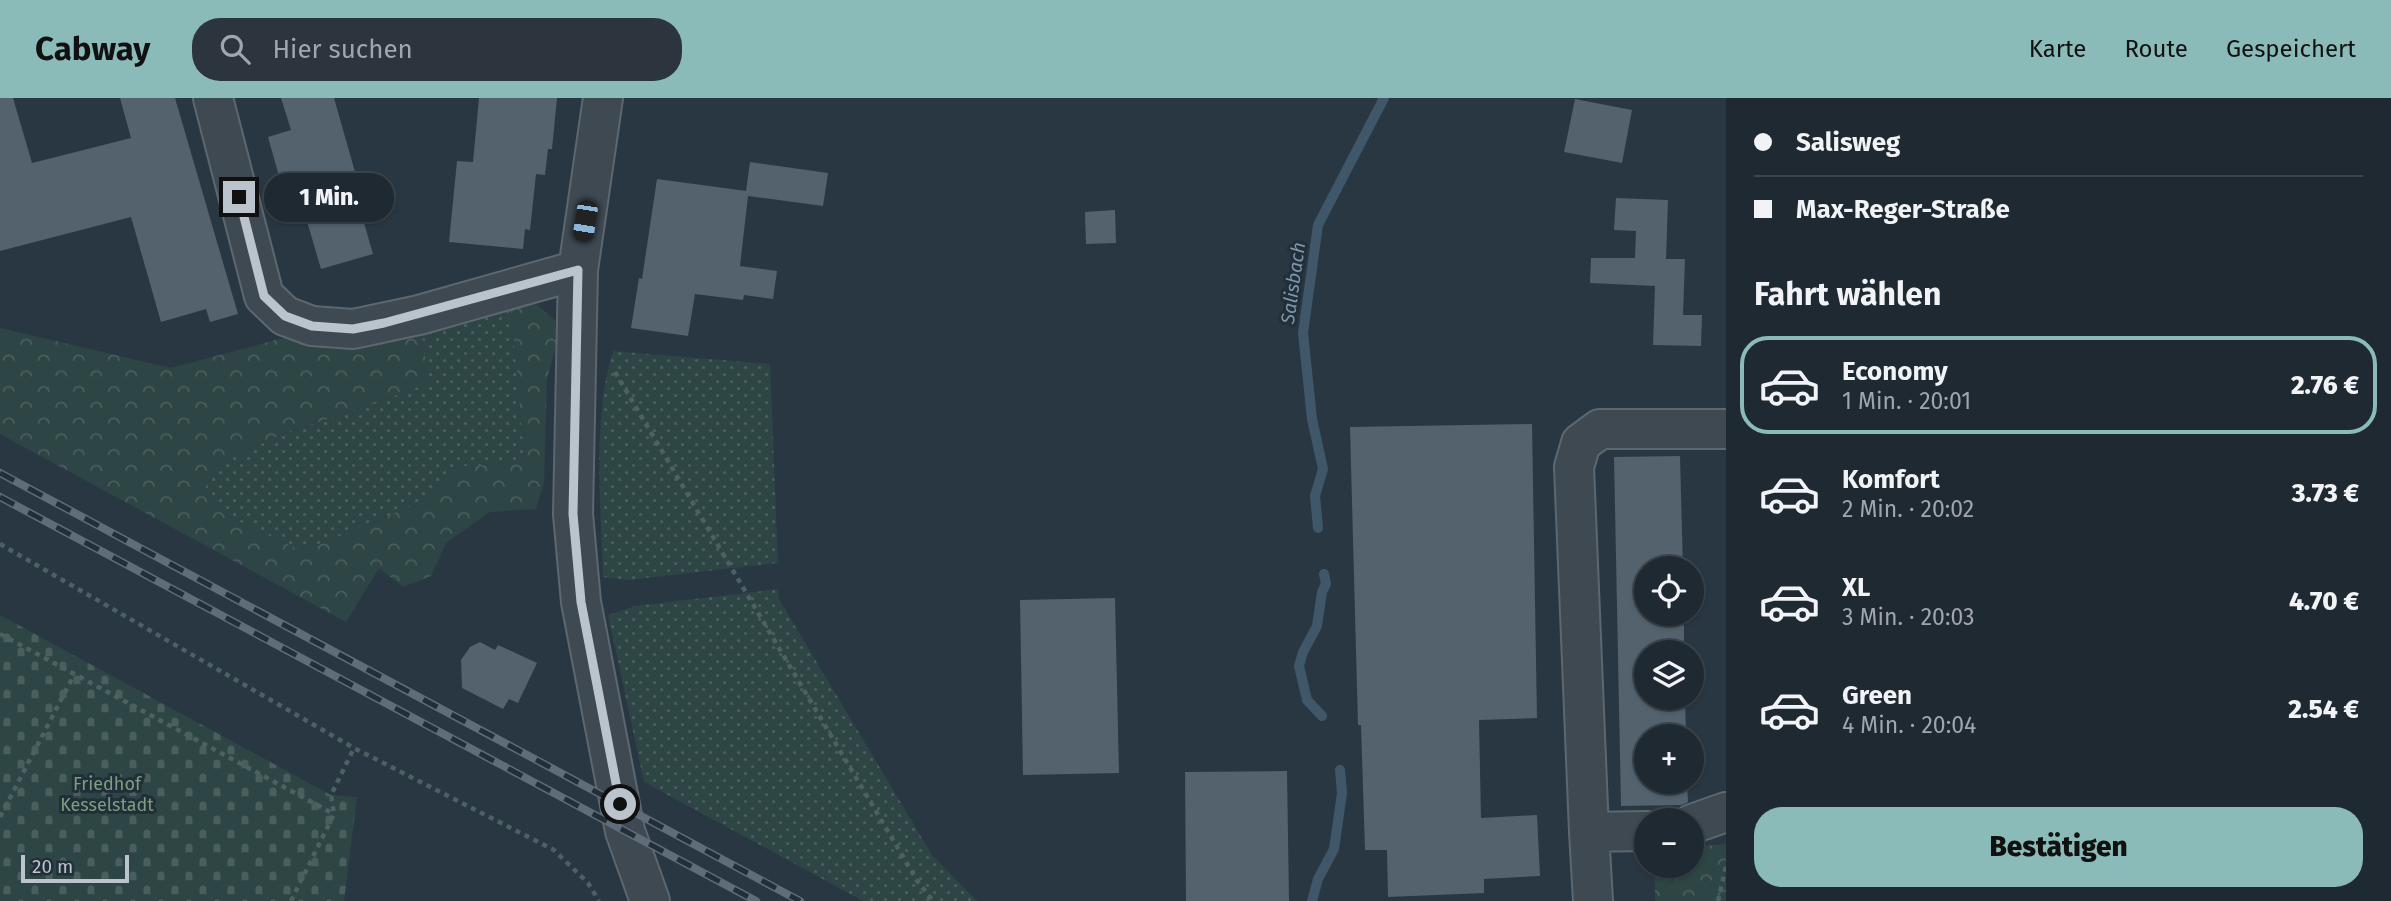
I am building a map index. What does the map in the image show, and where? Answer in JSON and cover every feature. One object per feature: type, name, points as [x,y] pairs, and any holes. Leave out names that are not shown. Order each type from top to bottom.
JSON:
[{"type":"street","points":[[214,98],[264,296],[285,316],[312,326],[353,329],[419,315],[578,270]]},
{"type":"street","points":[[603,98],[578,270],[573,514],[581,602],[625,831],[650,901]]},
{"type":"street","points":[[1593,901],[1574,467],[1581,443],[1600,429],[1726,429]]},
{"type":"street","points":[[1704,820],[1726,812]]},
{"type":"street","points":[[1589,832],[1634,831]]},
{"type":"path","points":[[577,325],[622,382],[911,871],[933,901]]},
{"type":"path","points":[[0,544],[354,748],[554,850],[588,883],[599,901]]},
{"type":"path","points":[[0,634],[334,814]]},
{"type":"path","points":[[0,817],[74,675]]},
{"type":"path","points":[[291,901],[334,814],[331,795],[354,748]]},
{"type":"path","points":[[1718,901],[1726,866]]},
{"type":"green space","points":[[510,299],[525,462],[455,467],[421,502],[323,543],[297,549],[223,514],[204,491],[215,466],[282,434],[428,383],[420,322]]},
{"type":"green space","points":[[510,299],[537,305],[555,320],[556,346],[547,379],[544,483],[536,509],[490,512],[446,543],[431,576],[403,587],[379,568],[346,622],[0,434],[0,328],[171,368],[283,338],[324,342],[420,322],[429,383],[282,434],[215,466],[204,491],[223,514],[297,549],[323,543],[421,502],[455,467],[525,462]]},
{"type":"green space","points":[[613,351],[770,364],[778,563],[628,580],[603,577],[600,433],[606,377]]},
{"type":"green space","points":[[778,589],[779,599],[932,855],[977,901],[863,901],[644,782],[608,615],[635,606]]},
{"type":"green space","name":"Friedhof Kesselstadt","points":[[0,615],[331,795],[357,797],[344,901],[0,901]]},
{"type":"green space","points":[[1726,844],[1726,901],[1655,901],[1655,878],[1704,878],[1704,846]]},
{"type":"building","points":[[0,98],[13,98],[32,163],[131,138],[120,98],[175,98],[238,314],[210,322],[206,309],[161,322],[131,217],[0,251]]},
{"type":"building","points":[[281,98],[334,98],[361,193],[356,195],[373,254],[321,269],[299,194],[292,196],[289,186],[282,187],[268,137],[291,130]]},
{"type":"building","points":[[479,98],[557,98],[552,149],[548,149],[545,175],[536,174],[530,230],[525,229],[523,249],[449,242],[457,161],[473,162]]},
{"type":"building","points":[[1575,99],[1632,110],[1622,163],[1564,152]]},
{"type":"building","points":[[750,162],[828,173],[823,206],[748,196],[740,266],[777,271],[773,299],[744,295],[743,300],[695,294],[688,336],[631,328],[639,278],[642,279],[657,179],[746,191]]},
{"type":"building","points":[[1616,198],[1668,200],[1666,259],[1685,259],[1683,315],[1702,315],[1701,346],[1653,345],[1655,286],[1590,283],[1591,258],[1635,258],[1636,231],[1614,230]]},
{"type":"building","points":[[1115,210],[1116,243],[1086,244],[1085,212]]},
{"type":"building","points":[[1532,424],[1537,718],[1479,720],[1481,818],[1537,815],[1540,876],[1484,879],[1484,893],[1388,897],[1387,850],[1365,850],[1361,725],[1358,725],[1350,427]]},
{"type":"building","points":[[1680,456],[1683,556],[1634,556],[1634,626],[1684,626],[1684,640],[1634,640],[1634,710],[1685,710],[1686,724],[1634,724],[1634,794],[1688,794],[1688,802],[1682,805],[1621,806],[1614,457]]},
{"type":"building","points":[[1115,598],[1119,773],[1023,775],[1020,600]]},
{"type":"building","points":[[480,642],[495,650],[498,645],[537,663],[518,703],[509,699],[503,709],[462,688],[461,660],[470,647]]},
{"type":"building","points":[[1287,771],[1289,901],[1186,901],[1185,772]]},
{"type":"waterway","name":"Salisbach","points":[[1318,528],[1315,496],[1323,469],[1312,419],[1303,333],[1318,225],[1384,98]]},
{"type":"waterway","name":"Salisbach","points":[[1322,716],[1307,700],[1299,666],[1317,626],[1322,592],[1326,584],[1324,574]]},
{"type":"waterway","name":"Salisbach","points":[[1312,901],[1318,879],[1334,849],[1342,793],[1340,770]]},
{"type":"railway","points":[[0,473],[800,901]]},
{"type":"railway","points":[[0,497],[756,901]]},
{"type":"route","points":[[239,197],[264,296],[285,316],[312,326],[353,329],[384,323],[578,270],[573,514],[581,602],[620,804]]}]
